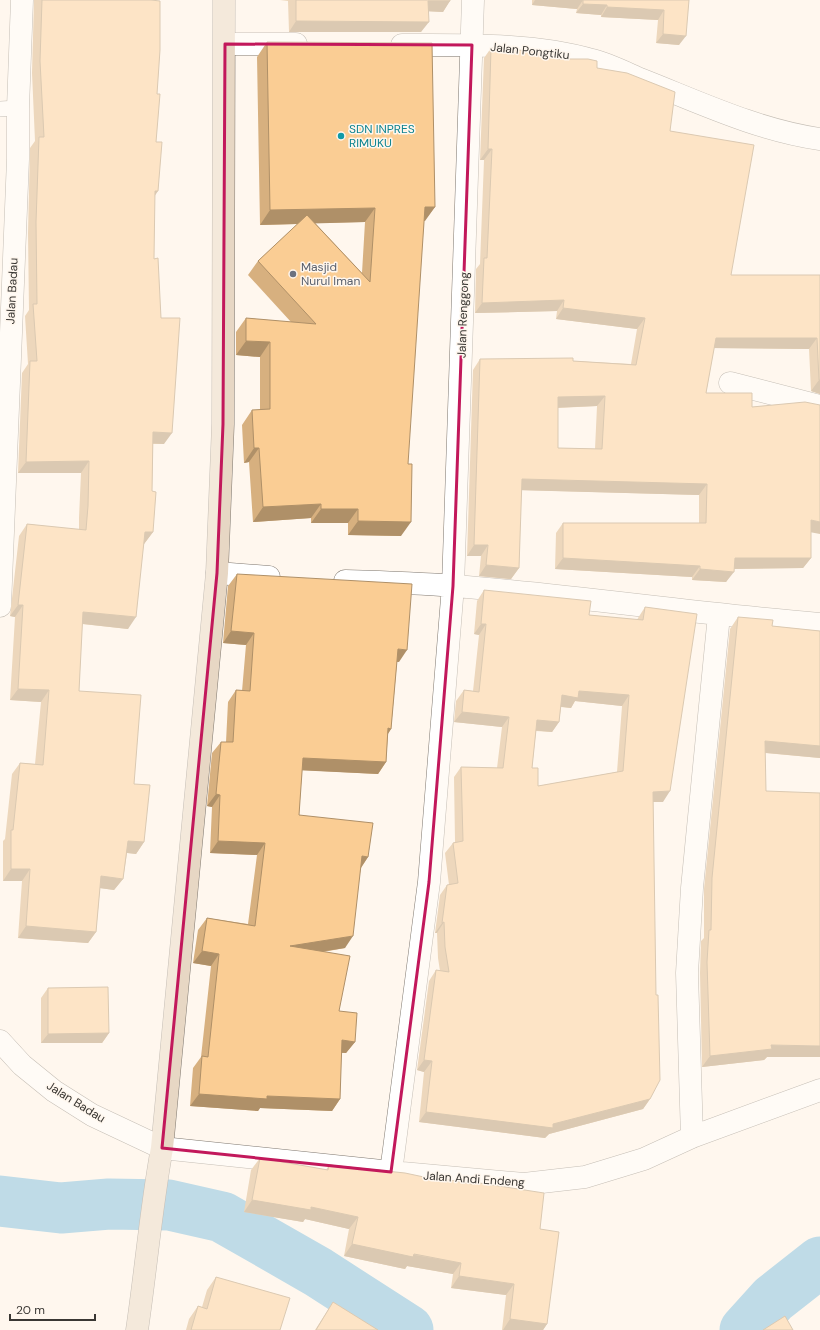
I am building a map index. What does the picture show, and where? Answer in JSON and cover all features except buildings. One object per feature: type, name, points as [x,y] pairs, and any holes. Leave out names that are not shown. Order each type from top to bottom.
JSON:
[{"type":"main road","points":[[137,1330],[146,1266],[154,1190],[162,1148],[217,573],[223,424],[224,0]]},
{"type":"street","name":"Jalan Badau","points":[[0,606],[18,159],[9,109],[22,0]]},
{"type":"street","name":"Jalan Renggong","points":[[391,1172],[429,882],[453,586],[473,0]]},
{"type":"street","points":[[225,44],[312,45]]},
{"type":"street","name":"Jalan Pongtiku","points":[[384,45],[472,45],[561,52],[593,60],[754,124],[792,135],[820,139]]},
{"type":"street","points":[[730,383],[820,406]]},
{"type":"street","points":[[217,573],[290,578]]},
{"type":"street","points":[[328,580],[453,586],[564,596],[719,615],[820,624]]},
{"type":"street","points":[[692,1137],[687,973],[692,888],[719,615]]},
{"type":"street","name":"Jalan Badau","points":[[0,1041],[22,1065],[54,1091],[92,1116],[162,1148]]},
{"type":"street","name":"Jalan Andi Endeng","points":[[162,1148],[391,1172],[524,1184],[585,1177],[644,1159],[692,1137],[820,1090]]},
{"type":"highlighted area","points":[[225,44],[472,45],[453,586],[429,882],[391,1172],[162,1148],[217,573],[223,424]]},
{"type":"waterway","points":[[0,1201],[61,1208],[109,1204],[169,1205],[222,1217],[318,1272],[408,1330]]},
{"type":"waterway","points":[[745,1330],[773,1299],[820,1262]]},
{"type":"place","name":"SDN INPRES RIMUKU","points":[[341,136]]},
{"type":"place","name":"Masjid Nurul Iman","points":[[293,274]]}]
